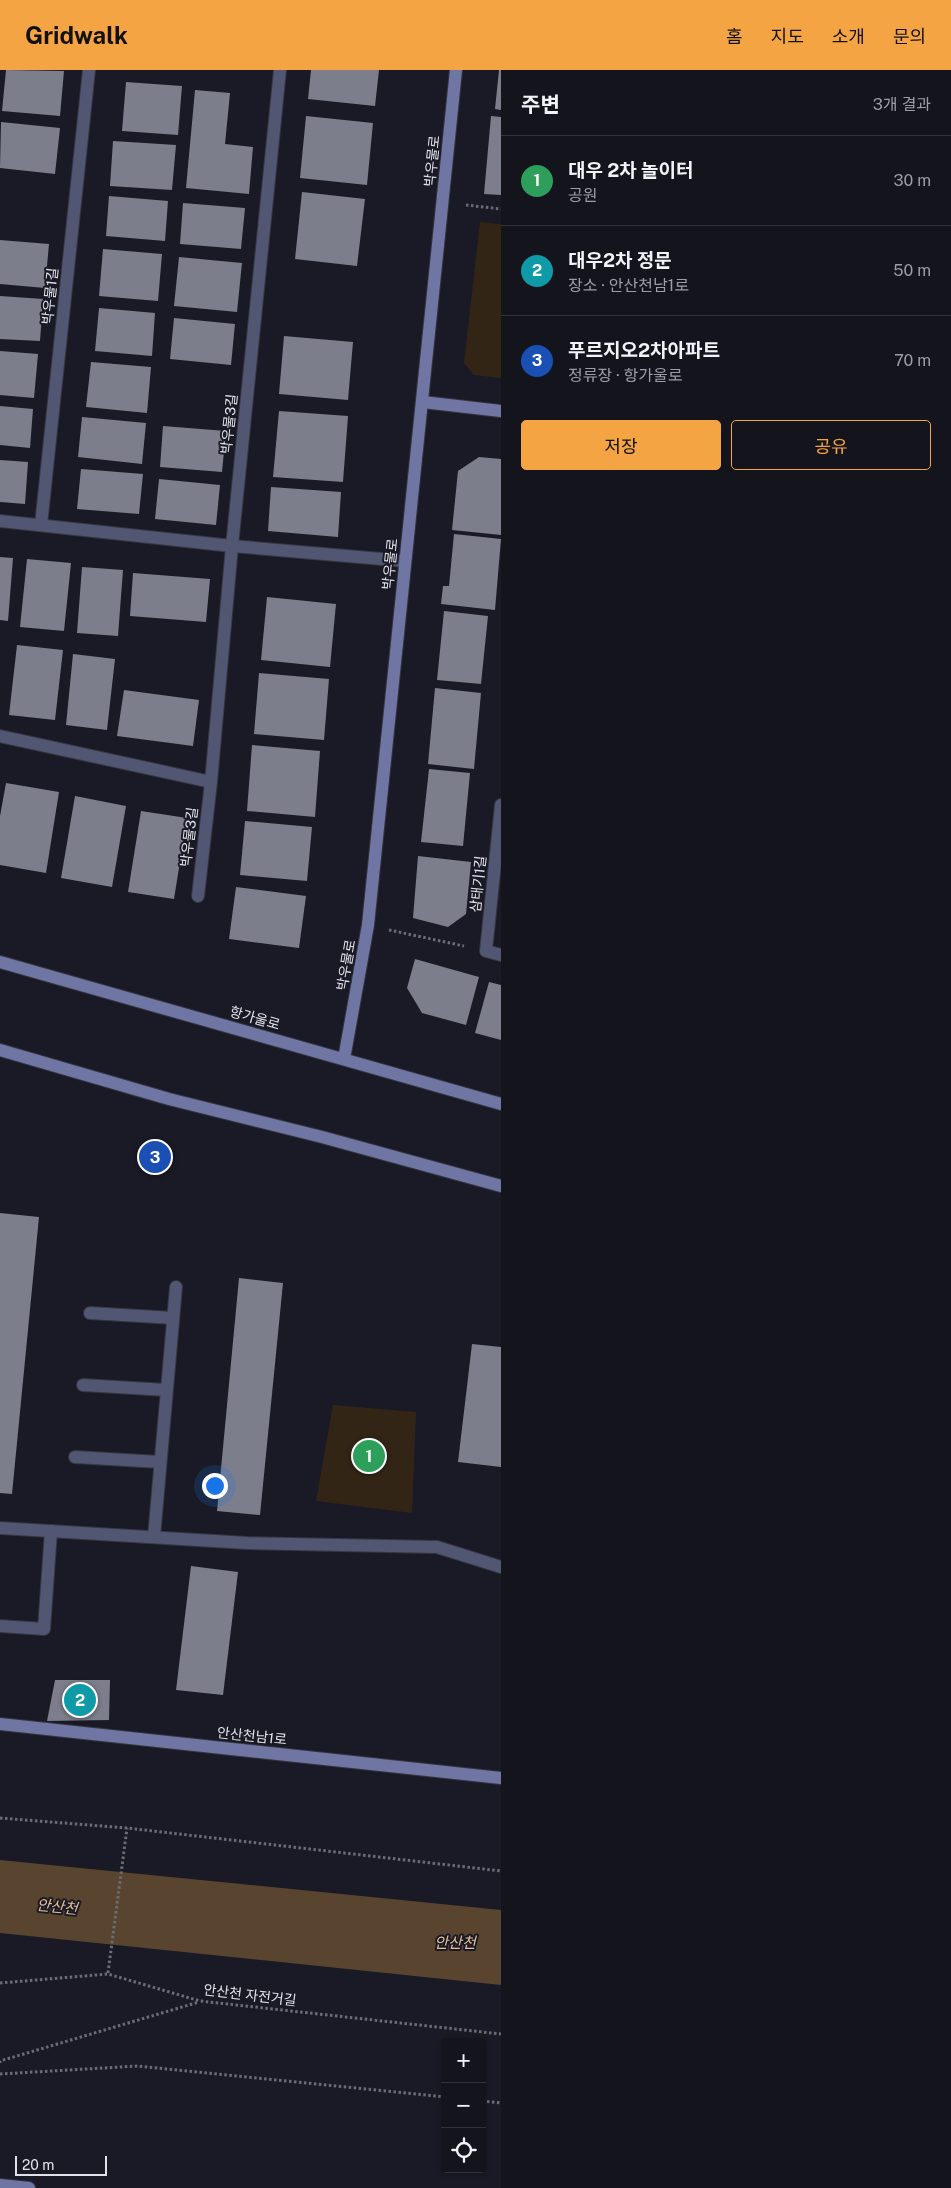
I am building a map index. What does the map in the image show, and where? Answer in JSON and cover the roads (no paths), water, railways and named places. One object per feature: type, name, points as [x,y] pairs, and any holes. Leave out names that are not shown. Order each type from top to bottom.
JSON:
[{"type":"street","name":"박우물1길","points":[[41,525],[89,70]]},
{"type":"street","name":"박우물3길","points":[[198,896],[211,782],[232,546],[280,70]]},
{"type":"street","name":"박우물로","points":[[344,1059],[368,925],[456,70]]},
{"type":"street","points":[[423,402],[501,411]]},
{"type":"street","points":[[0,521],[232,546],[405,561]]},
{"type":"street","points":[[0,736],[211,782]]},
{"type":"street","name":"삼태기1길","points":[[501,805],[486,951],[501,955]]},
{"type":"street","name":"항가울로","points":[[0,962],[501,1104]]},
{"type":"street","points":[[0,1050],[169,1100],[322,1137],[501,1186]]},
{"type":"street","points":[[154,1538],[176,1287]]},
{"type":"street","points":[[90,1312],[173,1318]]},
{"type":"street","points":[[83,1385],[166,1390]]},
{"type":"street","points":[[75,1457],[160,1462]]},
{"type":"street","points":[[0,1528],[247,1543],[437,1547],[501,1567]]},
{"type":"street","points":[[0,1626],[44,1630],[51,1532]]},
{"type":"street","name":"안산천남1로","points":[[0,1724],[501,1778]]},
{"type":"street","points":[[0,2185],[29,2188]]},
{"type":"water","name":"안산천","points":[[0,1860],[501,1910],[501,1985],[0,1933]]},
{"type":"place","name":"푸르지오2차아파트","points":[[155,1157]]},
{"type":"place","name":"대우 2차 놀이터","points":[[369,1456]]},
{"type":"place","name":"대우2차 정문","points":[[80,1700]]}]
